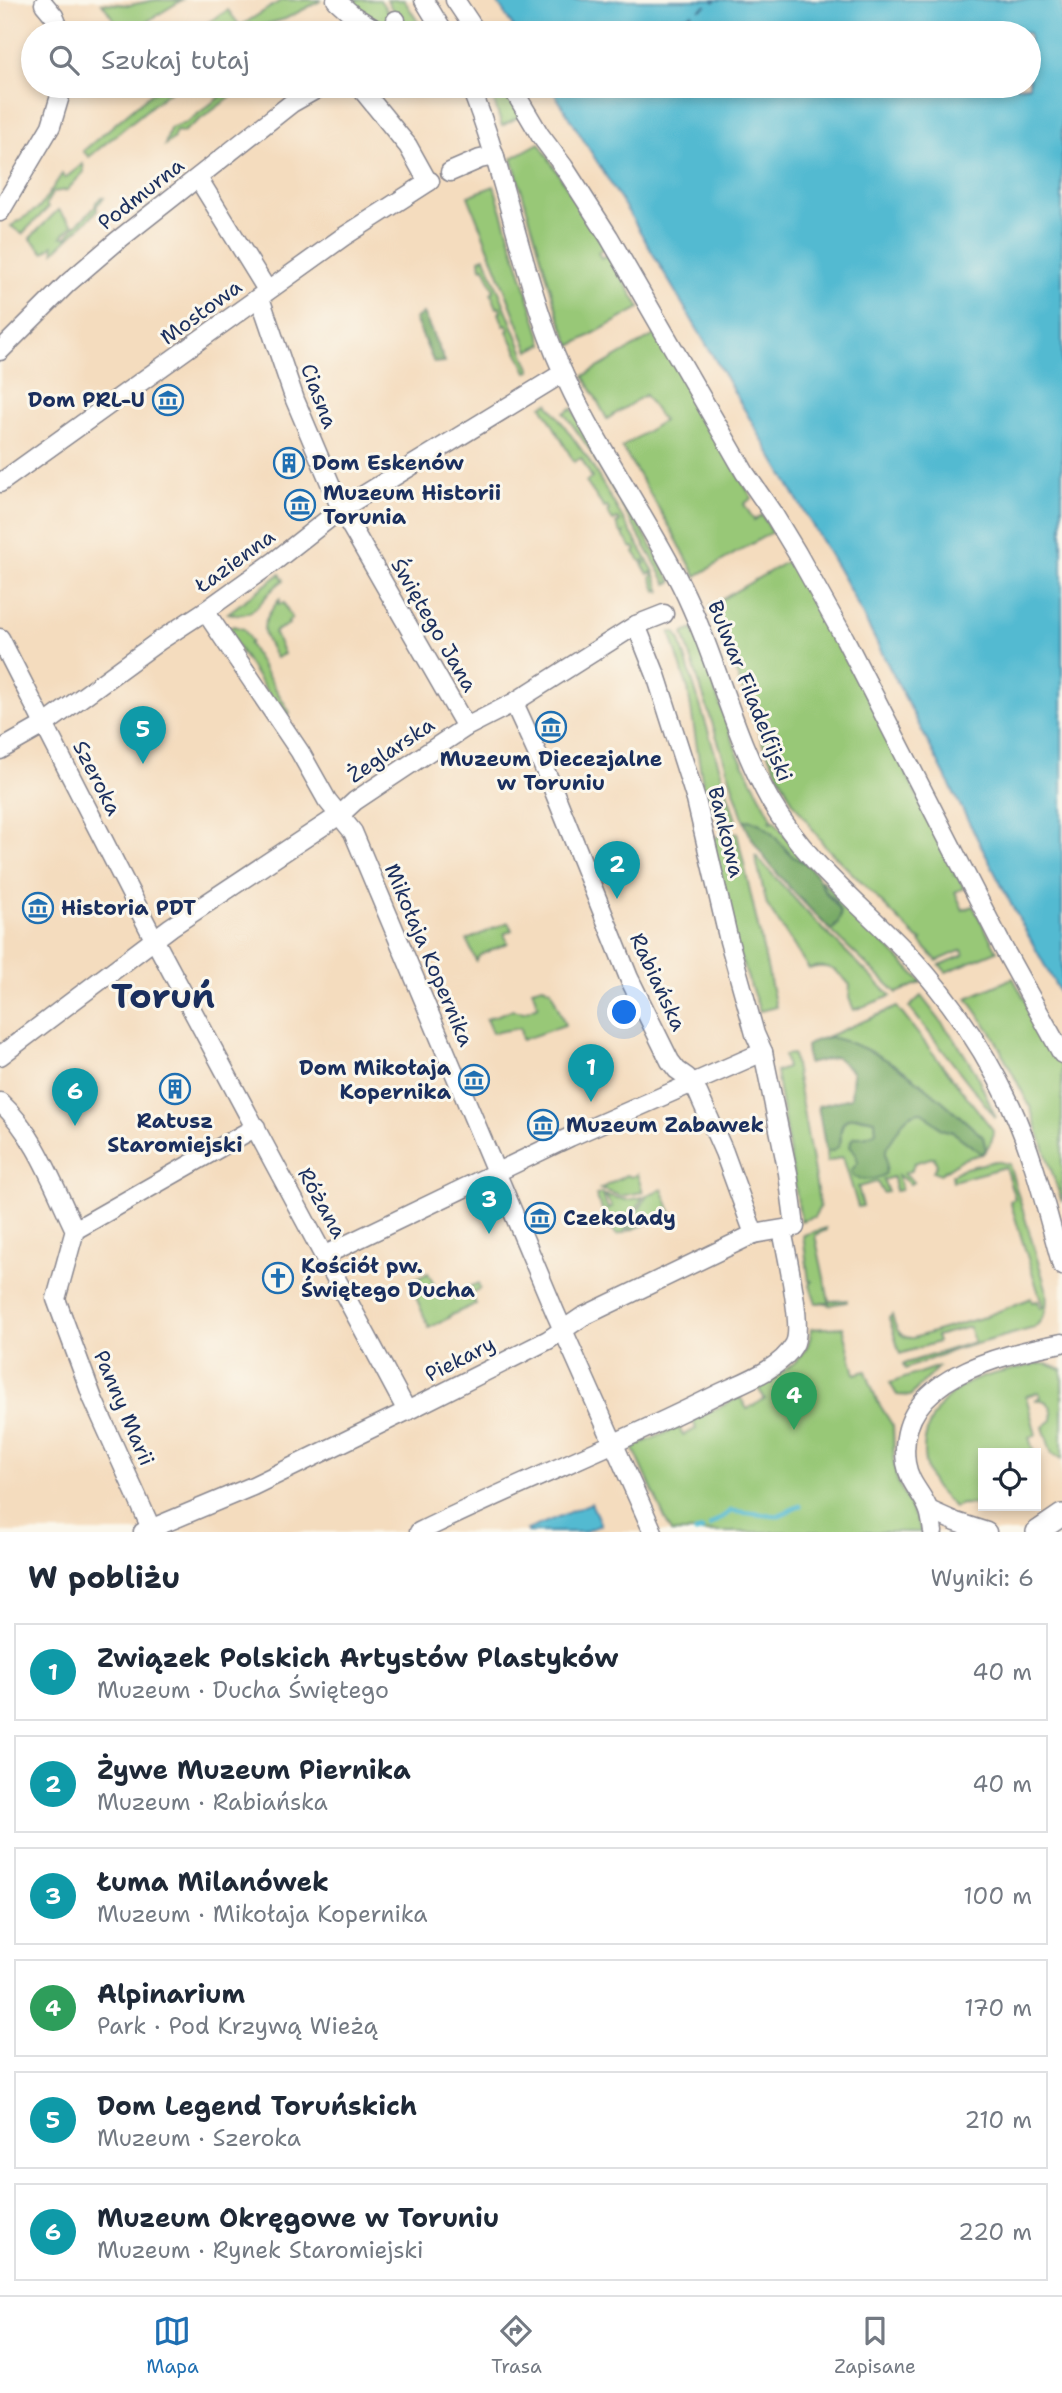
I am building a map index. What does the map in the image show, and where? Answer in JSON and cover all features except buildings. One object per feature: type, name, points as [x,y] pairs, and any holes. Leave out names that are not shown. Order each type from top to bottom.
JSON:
[{"type":"main road","points":[[1037,1531],[1062,1515]]},
{"type":"street","points":[[336,0],[362,21]]},
{"type":"street","points":[[424,0],[437,21]]},
{"type":"street","points":[[454,0],[469,21]]},
{"type":"street","points":[[44,4],[56,21]]},
{"type":"street","points":[[0,212],[51,126],[59,98]]},
{"type":"street","name":"Podmurna","points":[[0,351],[75,277],[117,241],[301,98]]},
{"type":"street","name":"Mostowa","points":[[0,483],[343,237],[429,181],[408,146],[369,98]]},
{"type":"street","name":"Bulwar Filadelfijski","points":[[474,98],[495,156],[540,311],[563,373],[689,602],[748,754],[781,818],[822,869],[933,982],[956,1010],[982,1051],[1011,1107],[1025,1142],[1062,1266]]},
{"type":"street","points":[[517,98],[525,116],[564,167],[609,237],[745,473],[797,553],[845,639],[1004,949],[1062,1054]]},
{"type":"street","points":[[450,172],[480,159],[495,156]]},
{"type":"street","name":"Ciasna","points":[[198,177],[261,296],[295,400],[341,509]]},
{"type":"street","name":"Łazienna","points":[[0,750],[44,724],[205,611],[341,509],[563,373]]},
{"type":"street","name":"Świętego Jana","points":[[341,509],[466,727]]},
{"type":"street","name":"Żeglarska","points":[[0,1056],[154,939],[466,727],[514,703],[636,625],[689,602]]},
{"type":"street","name":"Mikołaja Kopernika","points":[[205,611],[300,752],[327,800],[353,832],[563,1330],[653,1532]]},
{"type":"street","name":"Bankowa","points":[[613,1445],[766,1370],[786,1356],[795,1345],[797,1332],[789,1228],[788,1173],[764,1052],[755,1034],[729,941],[696,800],[656,675],[636,625]]},
{"type":"street","name":"Szeroka","points":[[0,638],[154,939],[257,1128]]},
{"type":"street","name":"Rabiańska","points":[[514,703],[549,779],[629,978],[670,1061],[691,1082],[724,1152],[754,1234]]},
{"type":"street","points":[[325,1255],[496,1172],[691,1082],[764,1052]]},
{"type":"street","points":[[0,1102],[19,1121],[75,1230],[257,1128]]},
{"type":"street","name":"Różana","points":[[257,1128],[407,1411]]},
{"type":"street","name":"Piekary","points":[[147,1530],[253,1486],[407,1411],[548,1339],[582,1317],[754,1234],[789,1228]]},
{"type":"street","name":"Panny Marii","points":[[75,1230],[56,1298],[93,1399],[147,1530]]},
{"type":"street","points":[[933,1532],[929,1510],[913,1486],[907,1465],[907,1432],[913,1416],[941,1385],[966,1370],[991,1360],[1062,1343]]},
{"type":"street","points":[[419,1532],[613,1445]]},
{"type":"street","points":[[929,1510],[987,1532]]},
{"type":"green space","points":[[155,0],[182,0],[148,21],[115,21],[102,3],[130,5]]},
{"type":"green space","points":[[282,0],[322,0],[285,19],[248,21]]},
{"type":"green space","points":[[349,0],[380,0],[391,16],[391,21],[374,21]]},
{"type":"green space","points":[[387,0],[404,0],[417,21],[399,21]]},
{"type":"green space","points":[[228,10],[236,21],[210,21]]},
{"type":"green space","points":[[146,98],[161,98],[89,157],[83,151]]},
{"type":"green space","points":[[218,98],[229,98],[183,132],[176,131],[173,139],[165,145],[170,128],[187,122]]},
{"type":"green space","points":[[493,98],[511,98],[522,115],[502,126]]},
{"type":"green space","points":[[539,143],[605,248],[598,252],[601,258],[608,255],[640,308],[571,346],[559,317],[512,158]]},
{"type":"green space","points":[[83,164],[84,172],[67,190],[53,192],[46,204],[48,208],[22,234],[11,226],[40,207],[62,174],[65,178]]},
{"type":"green space","points":[[494,186],[543,344],[529,351],[468,196]]},
{"type":"green space","points":[[102,197],[104,198],[97,205],[97,211],[54,252],[53,245],[44,253],[30,238],[58,210],[73,225],[61,237],[67,237]]},
{"type":"green space","points":[[485,257],[531,371],[527,372],[507,331],[507,325],[504,326],[499,313],[500,307],[497,308],[491,293],[494,291],[484,267],[481,268],[480,259]]},
{"type":"green space","points":[[423,313],[445,362],[434,363],[415,319]]},
{"type":"green space","points":[[656,334],[752,498],[744,504],[754,520],[762,515],[772,532],[696,576],[622,447],[663,421],[645,395],[607,419],[584,376]]},
{"type":"green space","points":[[548,403],[588,459],[653,570],[661,592],[656,591],[651,577],[653,575],[651,572],[648,574],[642,564],[645,563],[644,560],[641,562],[634,552],[636,550],[616,524],[620,522],[618,519],[613,521],[607,507],[604,508],[586,482],[592,478],[581,458],[574,462],[542,406]]},
{"type":"green space","points":[[572,408],[672,582],[667,584],[588,447],[564,413]]},
{"type":"green space","points":[[793,558],[841,644],[956,873],[954,875],[957,875],[964,888],[955,892],[963,910],[973,906],[997,951],[946,972],[940,965],[964,955],[962,950],[937,961],[920,942],[922,940],[825,846],[793,802],[763,744],[719,627],[721,626],[710,606]]},
{"type":"green space","points":[[280,574],[284,580],[253,610],[238,614],[228,613]]},
{"type":"green space","points":[[280,598],[279,604],[284,603],[292,619],[288,621],[289,624],[274,632],[284,654],[276,658],[264,627]]},
{"type":"green space","points":[[233,626],[244,629],[251,642],[249,644],[290,713],[283,717],[227,630]]},
{"type":"green space","points":[[693,629],[737,752],[772,818],[769,821],[774,820],[806,864],[794,858],[770,832],[749,820],[744,821],[683,633]]},
{"type":"green space","points":[[670,632],[675,632],[679,638],[736,820],[730,828],[724,825],[718,797],[705,799],[688,689]]},
{"type":"green space","points":[[749,820],[768,829],[791,855],[814,872],[839,908],[840,918],[831,931],[770,865],[750,835],[744,821]]},
{"type":"green space","points":[[737,833],[776,1007],[760,1011],[733,938],[712,838]]},
{"type":"green space","points":[[755,855],[813,919],[891,996],[854,1010],[849,998],[850,985],[841,976],[827,967],[809,969],[767,905]]},
{"type":"green space","points":[[821,880],[922,982],[897,993],[831,931],[838,924],[836,901],[825,891]]},
{"type":"green space","points":[[508,922],[512,930],[504,934],[508,943],[480,955],[476,961],[467,940]]},
{"type":"green space","points":[[1013,978],[1062,1067],[1062,1202],[1030,1107],[993,1035],[967,998]]},
{"type":"green space","points":[[543,986],[551,990],[565,1025],[522,1040],[520,1028],[492,1033],[486,1019],[512,1010],[524,1012],[538,1006],[532,989]]},
{"type":"green space","points":[[921,996],[956,1041],[976,1073],[996,1118],[909,1007]]},
{"type":"green space","points":[[897,1007],[993,1130],[992,1140],[986,1150],[983,1137],[905,1071],[869,1051],[840,1040],[824,1038]]},
{"type":"green space","points":[[830,1037],[874,1053],[912,1077],[983,1137],[986,1150],[982,1154],[953,1132],[941,1129],[923,1112],[916,1113],[903,1121],[887,1147],[885,1174],[870,1180],[854,1177],[851,1171],[858,1162],[850,1147],[851,1141],[854,1137],[865,1137],[876,1132],[875,1120],[855,1117],[846,1120],[841,1129],[839,1146],[833,1151],[826,1151],[818,1106],[851,1098],[853,1072],[836,1057],[808,1064],[806,1046],[816,1040]]},
{"type":"green space","points":[[793,1054],[820,1207],[814,1217],[801,1221],[776,1072],[787,1068],[784,1055]]},
{"type":"green space","points":[[922,1111],[941,1129],[953,1132],[982,1154],[963,1159],[940,1174],[933,1171],[937,1165],[934,1157],[914,1163],[912,1170],[904,1174],[914,1182],[910,1184],[898,1175],[901,1190],[895,1191],[893,1177],[883,1180],[888,1192],[883,1193],[877,1182],[858,1187],[863,1206],[858,1207],[843,1157],[827,1162],[826,1151],[833,1151],[841,1141],[845,1121],[849,1118],[875,1120],[876,1132],[871,1136],[858,1137],[855,1152],[858,1163],[885,1153],[890,1139],[904,1120],[915,1112]]},
{"type":"green space","points":[[995,1161],[1009,1164],[1046,1288],[1047,1305],[1044,1315],[1034,1328],[954,1350],[905,1369],[903,1364],[974,1342],[969,1327],[936,1336],[938,1342],[900,1354],[889,1318],[892,1315],[901,1334],[913,1338],[984,1317],[1031,1298],[1032,1302],[1038,1301],[1040,1308],[1043,1307],[1010,1201],[1015,1199],[1005,1167],[953,1181],[952,1175],[962,1169]]},
{"type":"green space","points":[[637,1174],[643,1192],[621,1196],[600,1189],[626,1175],[632,1177]]},
{"type":"green space","points":[[662,1189],[672,1214],[628,1231],[647,1195]]},
{"type":"green space","points":[[602,1193],[608,1209],[612,1207],[605,1195],[627,1200],[643,1197],[624,1233],[617,1235],[610,1228],[596,1195]]},
{"type":"green space","points":[[826,1228],[815,1235],[829,1301],[847,1300],[829,1305],[816,1303],[810,1285],[812,1281],[809,1281],[803,1235]]},
{"type":"green space","points":[[428,1273],[441,1299],[478,1283],[480,1288],[471,1294],[476,1304],[429,1328],[410,1283]]},
{"type":"green space","points":[[843,1327],[855,1374],[866,1371],[876,1399],[893,1426],[897,1480],[922,1532],[671,1532],[633,1447],[679,1427],[683,1435],[696,1429],[693,1420],[740,1397],[747,1409],[765,1399],[758,1388],[800,1357],[810,1339],[811,1329]]},
{"type":"green space","points":[[1038,1364],[1062,1370],[1062,1459],[1052,1454],[1043,1427],[1052,1420],[1051,1408],[1047,1402],[1035,1400],[1041,1397],[1039,1392],[1026,1396],[1036,1435],[1029,1437],[1032,1448],[978,1448],[978,1505],[963,1504],[954,1507],[941,1495],[927,1472],[925,1440],[930,1424],[937,1410],[960,1388],[998,1373]]},
{"type":"green space","points":[[939,1366],[910,1396],[897,1395],[890,1383]]},
{"type":"water","points":[[496,0],[1062,0],[1062,997],[1011,904],[845,581],[632,218],[557,98],[1041,98],[1041,21],[509,21]]},
{"type":"water","points":[[591,1503],[601,1525],[583,1532],[527,1530]]},
{"type":"waterway","points":[[710,1526],[731,1511],[777,1516],[800,1506]]},
{"type":"waterway","points":[[696,1532],[702,1530]]},
{"type":"ferry route","points":[[678,21],[716,0]]},
{"type":"place","name":"Dom PRL-U","points":[[168,400]]},
{"type":"place","name":"Dom Eskenów","points":[[289,463]]},
{"type":"place","name":"Muzeum Historii Torunia","points":[[300,505]]},
{"type":"place","name":"Muzeum Diecezjalne w Toruniu","points":[[551,727]]},
{"type":"place","name":"Dom Legend Toruńskich","points":[[143,764]]},
{"type":"place","name":"Żywe Muzeum Piernika","points":[[617,899]]},
{"type":"place","name":"Historia PDT","points":[[38,908]]},
{"type":"place","name":"Dom Mikołaja Kopernika","points":[[474,1080]]},
{"type":"place","name":"Ratusz Staromiejski","points":[[175,1089]]},
{"type":"place","name":"Związek Polskich Artystów Plastyków","points":[[591,1102]]},
{"type":"place","name":"Muzeum Zabawek","points":[[543,1125]]},
{"type":"place","name":"Muzeum Okręgowe w Toruniu","points":[[75,1126]]},
{"type":"place","name":"Czekolady","points":[[540,1218]]},
{"type":"place","name":"Łuma Milanówek","points":[[489,1234]]},
{"type":"place","name":"Kościół pw. Świętego Ducha","points":[[278,1278]]},
{"type":"place","name":"Alpinarium","points":[[794,1430]]},
{"type":"district","name":"Toruń","points":[[163,996]]}]
